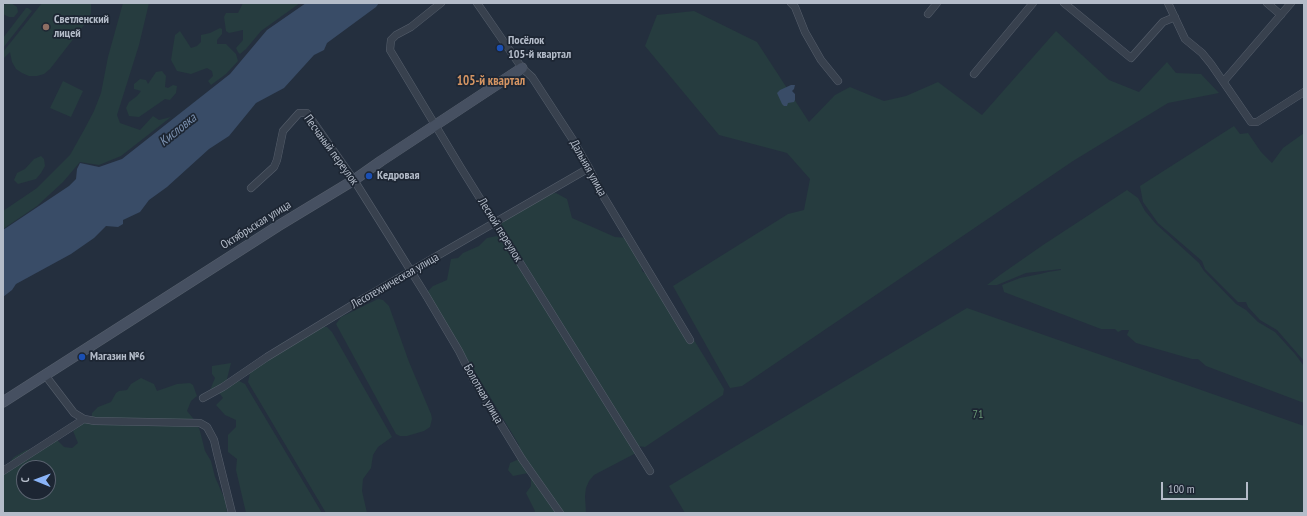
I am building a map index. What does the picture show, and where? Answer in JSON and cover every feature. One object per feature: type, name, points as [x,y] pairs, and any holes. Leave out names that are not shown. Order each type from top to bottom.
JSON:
[{"type":"street","name":"Лесной переулок","points":[[441,3],[411,27],[396,35],[391,40],[390,50],[495,223],[650,471]]},
{"type":"street","name":"Дальняя улица","points":[[476,3],[522,68],[532,77],[589,168],[602,194],[690,340]]},
{"type":"street","points":[[792,3],[805,32],[821,60],[838,81]]},
{"type":"street","points":[[928,14],[937,3]]},
{"type":"street","points":[[974,74],[1033,3]]},
{"type":"street","points":[[1064,3],[1131,58],[1163,22],[1175,17]]},
{"type":"street","points":[[1168,3],[1185,39],[1202,53],[1224,81],[1251,122],[1257,122],[1304,92]]},
{"type":"street","points":[[1267,3],[1280,15]]},
{"type":"street","points":[[1224,81],[1291,3]]},
{"type":"street","name":"Октябрьская улица","points":[[3,402],[278,226],[354,180],[522,68]]},
{"type":"street","name":"Песчаный переулок","points":[[250,188],[274,167],[277,160],[283,131],[299,113],[307,112],[354,180],[411,271]]},
{"type":"street","name":"Лесотехническая улица","points":[[203,398],[223,387],[247,370],[354,304],[589,168]]},
{"type":"street","name":"Болотная улица","points":[[411,271],[459,351],[473,379],[518,452],[560,513]]},
{"type":"street","points":[[45,375],[74,413],[84,419],[95,421],[200,424],[207,427],[214,440],[232,513]]},
{"type":"street","points":[[3,471],[84,419]]},
{"type":"green space","points":[[11,3],[17,7],[18,12],[14,17],[9,17],[3,14],[3,5]]},
{"type":"green space","name":"Светленский лицей","points":[[42,3],[91,3],[91,13],[88,20],[50,69],[44,74],[29,76],[16,69],[12,62],[10,52],[4,58],[3,52]]},
{"type":"green space","points":[[123,3],[149,3],[139,45],[117,115],[120,123],[140,130],[153,116],[159,120],[171,117],[121,156],[99,165],[80,162],[63,182],[37,206],[3,229],[3,211],[37,188],[70,155],[84,130],[101,93],[108,57]]},
{"type":"green space","points":[[243,3],[300,3],[261,31],[240,54],[236,48],[243,40],[243,30],[229,33],[226,31],[224,17],[226,13],[238,13]]},
{"type":"green space","points":[[26,8],[32,11],[3,48],[3,38]]},
{"type":"green space","points":[[694,11],[757,42],[809,122],[835,95],[850,87],[884,101],[906,96],[938,82],[982,115],[1056,31],[1109,80],[1139,92],[1167,62],[1176,73],[1201,74],[1219,93],[1168,103],[1073,161],[742,386],[730,388],[673,286],[788,214],[804,210],[810,179],[787,153],[719,135],[645,46],[657,15]]},
{"type":"green space","points":[[220,28],[222,29],[222,34],[217,40],[217,44],[226,44],[236,54],[238,61],[226,74],[211,85],[208,81],[213,76],[212,71],[207,68],[191,74],[177,71],[171,60],[175,35],[180,31],[191,48],[197,46],[201,42],[201,35],[210,33]]},
{"type":"green space","points":[[162,71],[166,76],[165,87],[168,88],[173,85],[177,86],[176,93],[170,100],[165,99],[139,117],[129,116],[126,108],[129,102],[141,91],[134,89],[134,84],[140,79],[146,80],[148,84],[156,72]]},
{"type":"green space","points":[[63,81],[83,91],[71,117],[50,108]]},
{"type":"green space","points":[[1234,126],[1240,134],[1248,133],[1261,152],[1272,163],[1283,148],[1304,133],[1304,361],[1277,330],[1260,320],[1248,307],[1246,302],[1238,302],[1205,269],[1202,261],[1158,223],[1143,202],[1140,186]]},
{"type":"green space","points":[[41,156],[44,159],[45,166],[41,173],[36,179],[18,184],[14,180],[17,173],[25,169],[34,159]]},
{"type":"green space","points":[[1127,190],[1138,198],[1145,211],[1156,224],[1199,263],[1204,271],[1236,304],[1246,310],[1258,322],[1275,332],[1295,354],[1304,366],[1304,403],[1206,366],[1198,359],[1192,359],[1136,343],[1127,335],[1129,330],[1122,330],[1118,332],[1115,329],[1101,329],[1004,292],[1002,285],[1020,278],[1061,269],[1026,273],[997,285],[987,285],[1043,245]]},
{"type":"green space","points":[[556,193],[567,199],[572,218],[615,237],[628,238],[640,256],[642,271],[658,281],[724,389],[723,395],[645,447],[637,446],[501,224],[504,215],[547,194]]},
{"type":"green space","points":[[497,236],[503,239],[636,453],[594,475],[589,481],[585,496],[586,513],[534,513],[535,511],[526,493],[531,486],[531,480],[528,473],[513,476],[508,470],[510,463],[519,459],[519,445],[427,292],[433,286],[447,280],[451,259],[458,258],[463,253],[479,246],[487,238]]},
{"type":"green space","points":[[378,299],[383,300],[389,306],[409,362],[431,414],[432,419],[430,427],[424,431],[407,436],[400,436],[396,434],[336,324],[341,317]]},
{"type":"green space","name":"71","points":[[967,308],[1304,426],[1304,513],[685,513],[669,486]]},
{"type":"green space","points":[[320,327],[327,327],[332,332],[392,437],[378,447],[373,455],[371,468],[363,479],[362,491],[367,513],[326,513],[248,382],[251,369],[272,356],[273,349],[285,341],[293,344]]},
{"type":"green space","points":[[231,363],[227,379],[239,381],[245,384],[322,513],[246,513],[236,470],[237,459],[228,452],[228,435],[236,427],[236,420],[225,415],[216,405],[223,398],[220,394],[210,390],[215,378],[212,374],[212,366]]},
{"type":"green space","points":[[141,378],[154,384],[157,391],[177,384],[190,383],[193,385],[197,396],[191,401],[187,411],[197,423],[205,451],[211,461],[215,477],[226,502],[227,513],[3,513],[3,466],[26,450],[34,449],[56,439],[64,447],[72,448],[78,443],[73,431],[80,426],[80,421],[92,421],[92,413],[98,407],[111,402],[116,393],[119,391],[127,390],[131,384]]},
{"type":"water","name":"Кисловка","points":[[306,3],[379,3],[376,7],[327,43],[324,50],[314,55],[284,88],[256,103],[229,136],[209,149],[167,187],[149,200],[140,212],[123,220],[123,224],[118,227],[106,226],[94,238],[71,254],[16,284],[12,290],[3,297],[3,230],[69,186],[76,179],[77,169],[80,163],[99,167],[122,159],[230,74],[267,30]]},
{"type":"water","points":[[791,85],[795,85],[792,91],[795,94],[795,100],[794,102],[788,103],[787,106],[784,106],[777,93]]},
{"type":"place","name":"Светленский лицей","points":[[46,27]]},
{"type":"place","name":"Посёлок 105-й квартал","points":[[500,48]]},
{"type":"place","name":"Кедровая","points":[[369,176]]},
{"type":"place","name":"Магазин №6","points":[[82,357]]},
{"type":"district","name":"105-й квартал","points":[[491,81]]}]
